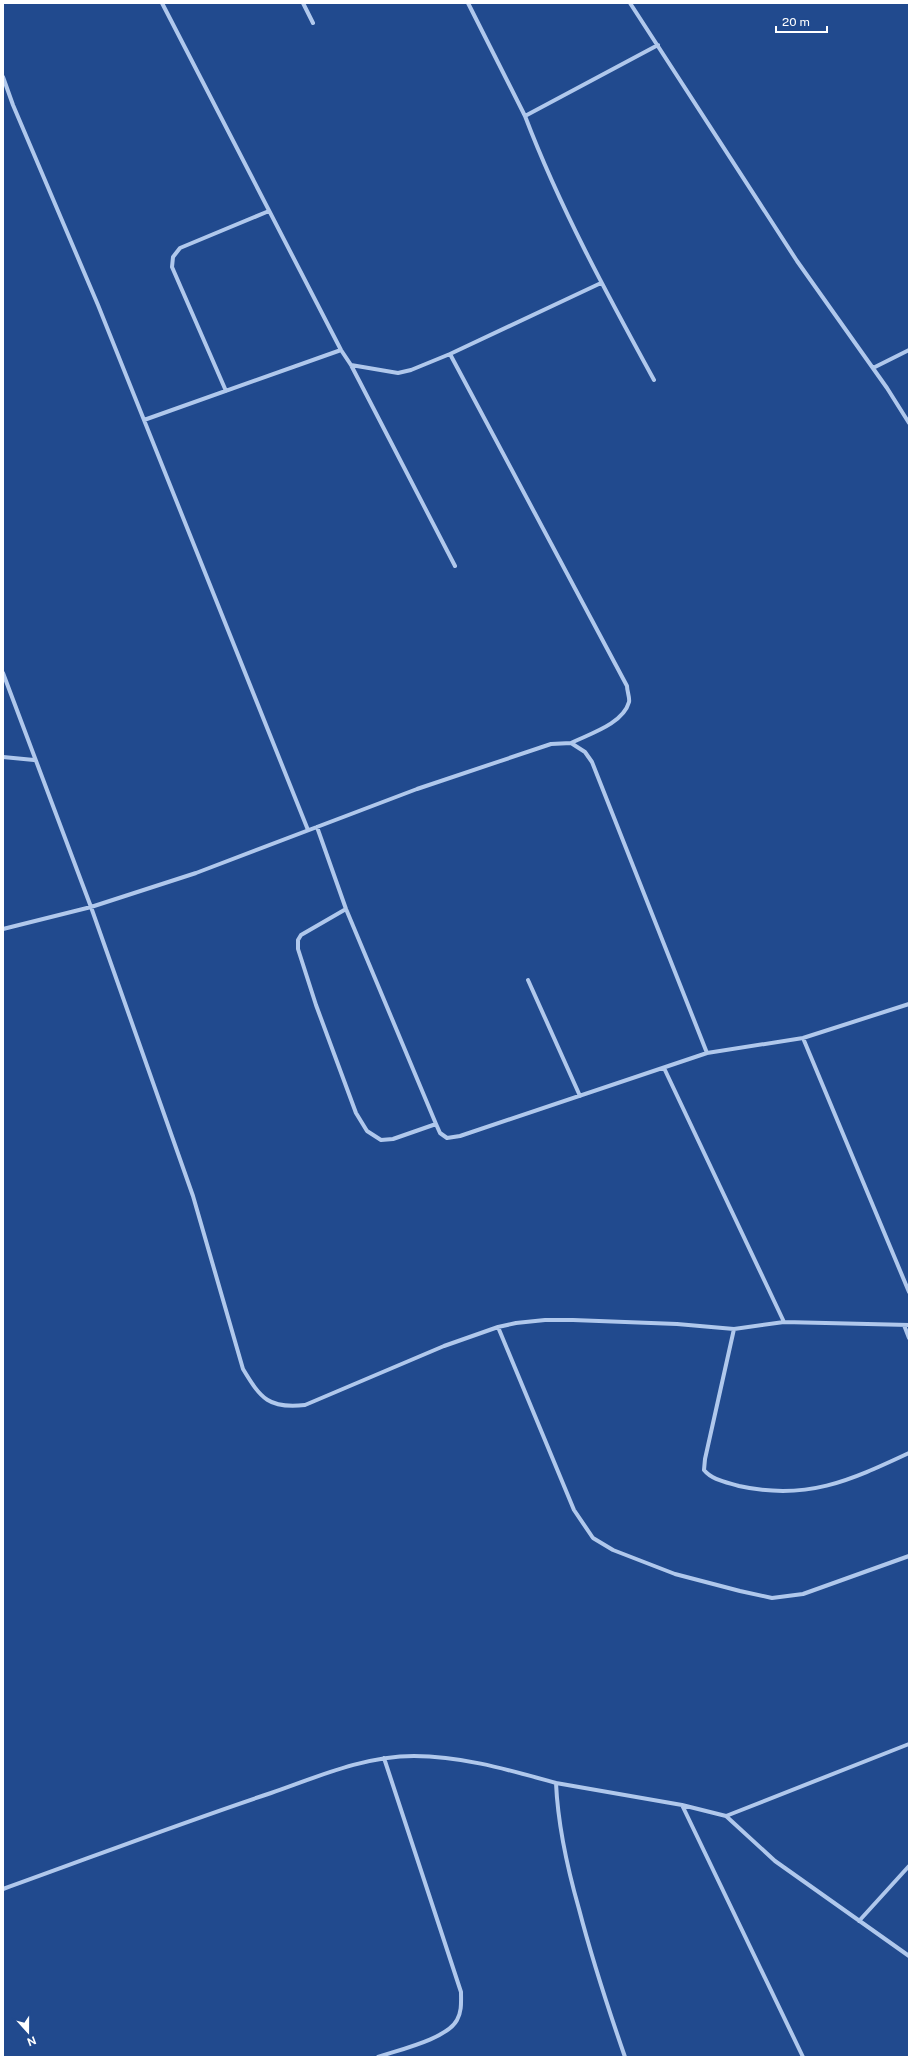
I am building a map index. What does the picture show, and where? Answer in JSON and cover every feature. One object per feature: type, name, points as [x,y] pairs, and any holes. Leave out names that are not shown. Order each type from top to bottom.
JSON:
[{"type":"street","points":[[162,3],[340,350],[351,365],[455,566]]},
{"type":"street","points":[[303,3],[313,23]]},
{"type":"street","points":[[468,3],[525,116],[549,178],[601,283],[654,380]]},
{"type":"street","points":[[630,3],[797,261],[873,368],[909,422]]},
{"type":"street","points":[[525,116],[658,45]]},
{"type":"street","points":[[3,77],[13,105],[98,305],[308,830]]},
{"type":"street","points":[[226,391],[172,267],[173,257],[180,248],[269,212]]},
{"type":"street","points":[[351,365],[398,373],[411,370],[450,354],[601,283]]},
{"type":"street","points":[[144,420],[226,391],[266,379],[340,350]]},
{"type":"street","points":[[873,368],[909,350]]},
{"type":"street","points":[[3,929],[91,907],[196,873],[417,789],[551,744],[571,743],[610,724],[622,716],[629,701],[627,686],[450,354]]},
{"type":"street","points":[[3,673],[34,760],[91,907],[193,1196],[243,1370],[255,1389],[268,1401],[286,1407],[305,1405],[416,1357],[498,1327],[544,1320],[677,1324],[734,1329],[784,1322],[907,1325],[909,1338]]},
{"type":"street","points":[[571,743],[585,752],[600,781],[632,868],[707,1053]]},
{"type":"street","points":[[3,757],[34,760]]},
{"type":"street","points":[[316,827],[346,909],[436,1124],[440,1133],[447,1138],[460,1136],[707,1053],[803,1038],[909,1004]]},
{"type":"street","points":[[346,909],[301,935],[298,940],[298,949],[316,1005],[356,1113],[367,1131],[381,1140],[393,1139],[436,1124]]},
{"type":"street","points":[[528,980],[580,1096]]},
{"type":"street","points":[[803,1038],[909,1292]]},
{"type":"street","points":[[664,1068],[784,1322]]},
{"type":"street","points":[[498,1327],[574,1510],[593,1538],[612,1550],[675,1574],[772,1598],[803,1594],[909,1556]]},
{"type":"street","points":[[734,1329],[705,1459],[704,1470],[710,1477],[761,1491],[806,1491],[828,1487],[909,1453]]},
{"type":"street","points":[[726,1816],[909,1744]]},
{"type":"street","points":[[3,1889],[185,1822],[352,1766],[384,1758],[413,1756],[452,1758],[504,1768],[556,1783],[682,1805],[726,1816],[775,1861],[909,1956]]},
{"type":"street","points":[[378,2057],[434,2037],[450,2028],[457,2021],[461,2009],[461,1992],[384,1758]]},
{"type":"street","points":[[556,1783],[557,1814],[564,1853],[593,1962],[625,2057]]},
{"type":"street","points":[[682,1805],[803,2057]]},
{"type":"street","points":[[860,1921],[909,1866]]}]
